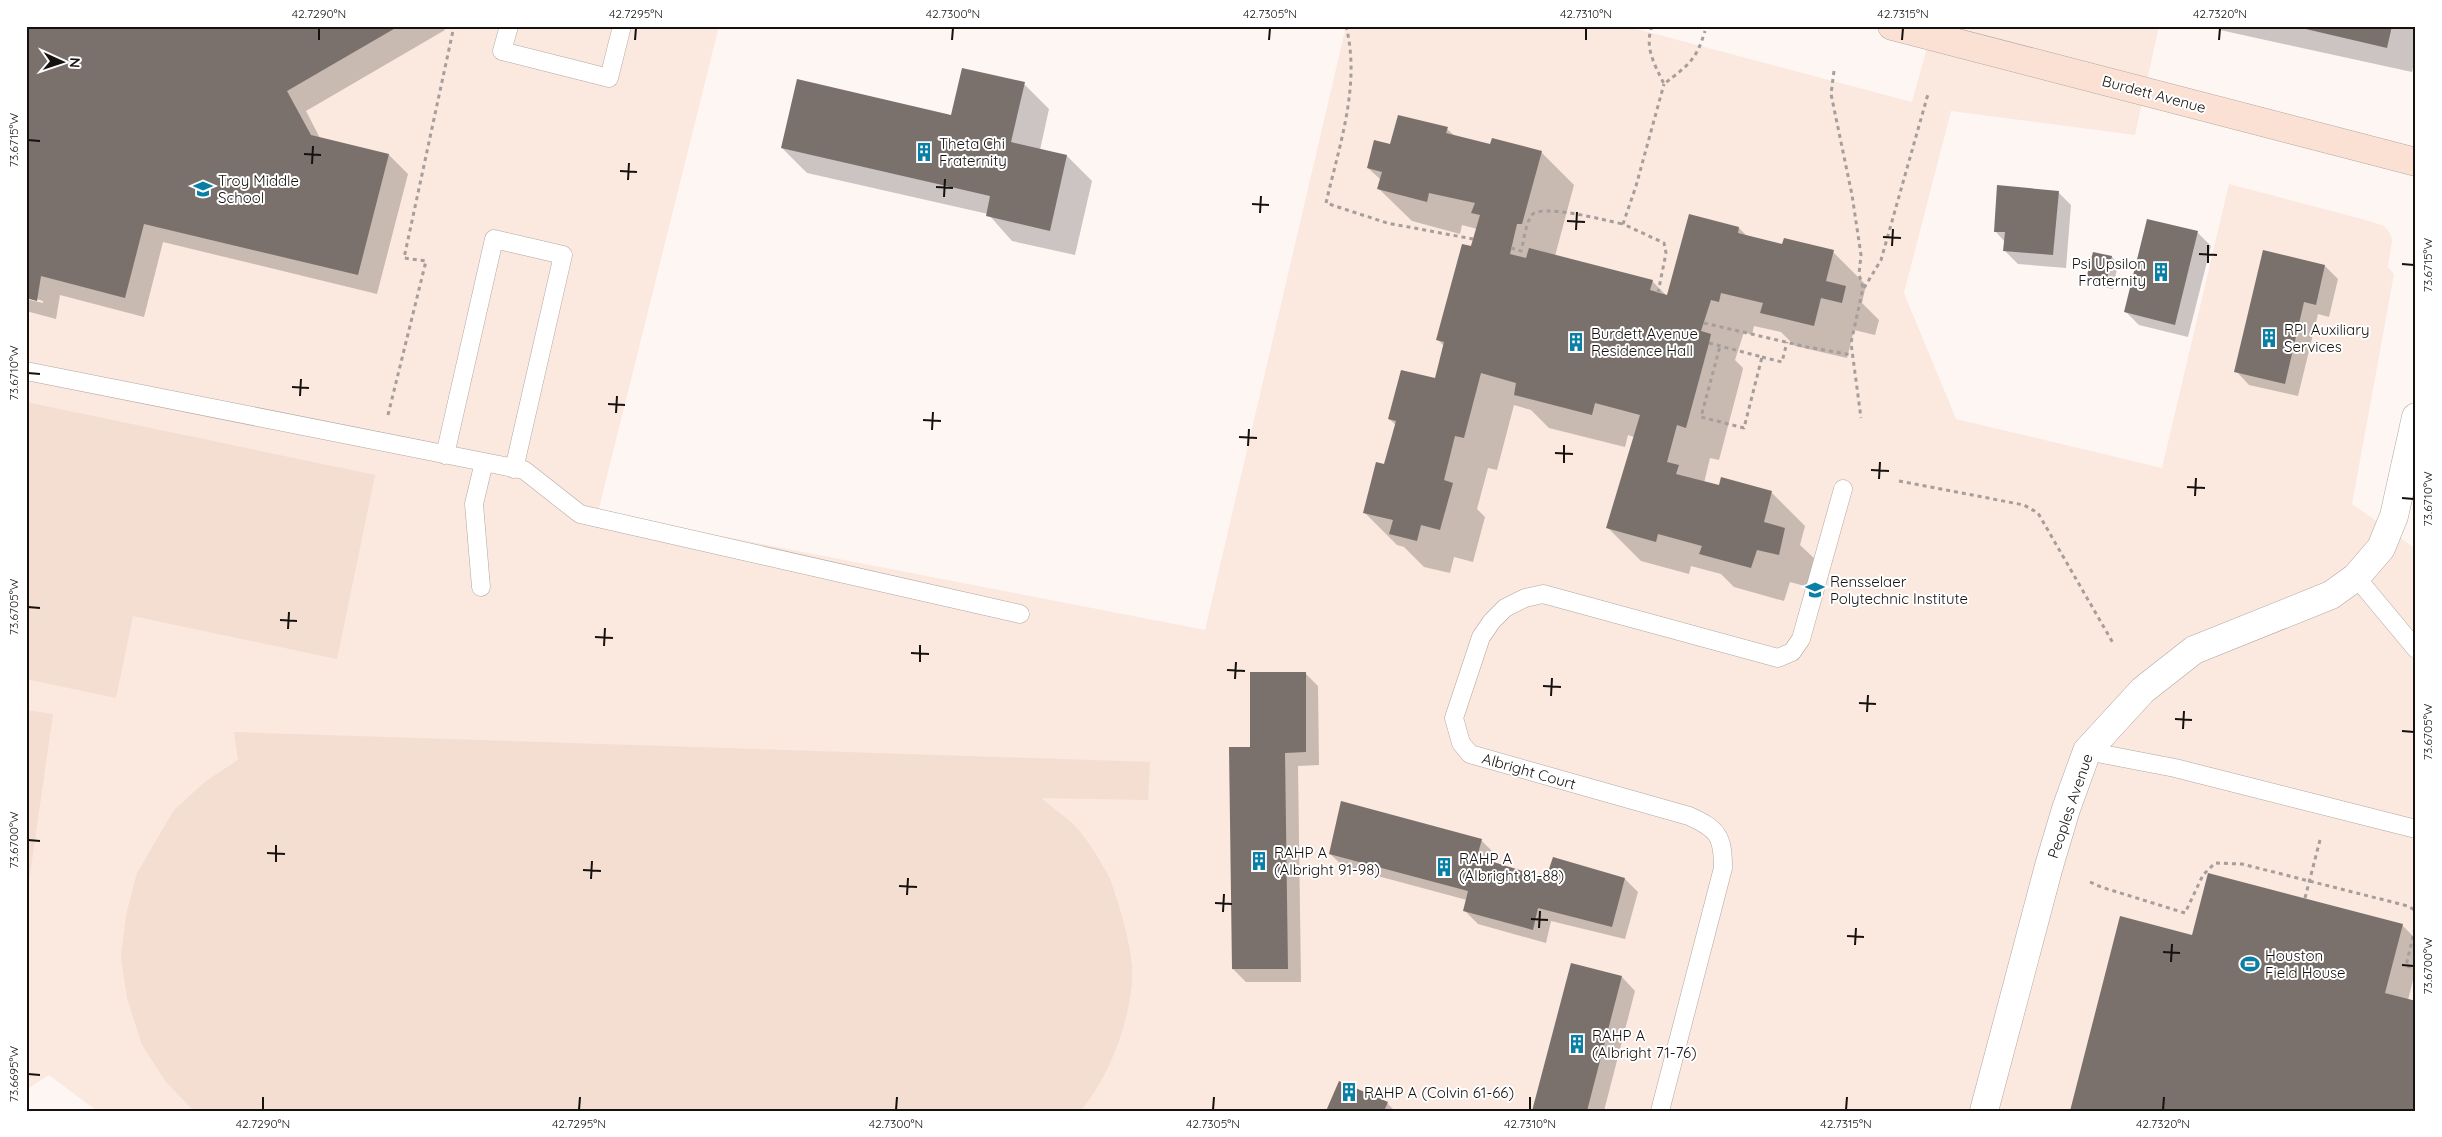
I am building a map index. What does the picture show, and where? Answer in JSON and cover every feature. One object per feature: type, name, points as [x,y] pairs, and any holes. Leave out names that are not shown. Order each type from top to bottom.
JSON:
[{"type":"street","name":"Burdett Avenue","points":[[1892,26],[2416,162]]},
{"type":"street","name":"Peoples Avenue","points":[[1984,1111],[2055,847],[2066,809],[2087,751],[2143,690],[2194,650],[2331,595],[2356,577],[2381,548],[2409,483],[2416,417]]},
{"type":"lane","points":[[509,26],[502,51],[609,78],[622,26]]},
{"type":"lane","points":[[445,455],[494,239],[563,255],[514,468]]},
{"type":"lane","points":[[26,371],[524,470],[580,514],[1020,614]]},
{"type":"lane","points":[[481,587],[474,504],[484,462]]},
{"type":"lane","name":"Albright Court","points":[[1660,1111],[1723,868],[1723,850],[1719,835],[1707,824],[1690,816],[1470,754],[1461,743],[1454,718],[1481,637],[1492,621],[1505,608],[1525,598],[1543,594],[1778,658],[1792,652],[1801,639],[1843,489]]},
{"type":"lane","points":[[2356,577],[2416,649]]},
{"type":"lane","points":[[2087,751],[2175,768],[2416,829]]},
{"type":"path","points":[[381,442],[426,261],[404,258],[454,26]]},
{"type":"path","points":[[1346,26],[1352,60],[1349,98],[1326,203],[1387,223],[1473,240]]},
{"type":"path","points":[[1652,26],[1648,36],[1650,54],[1664,84]]},
{"type":"path","points":[[1623,224],[1636,186],[1664,84],[1690,64],[1700,50],[1705,31]]},
{"type":"path","points":[[1834,71],[1831,94],[1852,195],[1861,255],[1859,274],[1864,288]]},
{"type":"path","points":[[1861,418],[1851,343],[1864,288],[1881,260],[1928,94]]},
{"type":"path","points":[[1511,248],[1521,251],[1531,216],[1536,212],[1548,210],[1623,224],[1664,243],[1666,253],[1658,293]]},
{"type":"path","points":[[1704,323],[1852,355]]},
{"type":"path","points":[[1708,343],[1782,362],[1786,342]]},
{"type":"path","points":[[1720,346],[1702,417],[1718,422],[1744,428],[1762,357]]},
{"type":"path","points":[[1899,481],[2024,505],[2038,513],[2114,643]]},
{"type":"path","points":[[2305,898],[2320,840]]},
{"type":"path","points":[[2090,882],[2101,888],[2185,913],[2203,875],[2215,863],[2242,864],[2408,906],[2416,912],[2415,928],[2406,966],[2416,968]]},
{"type":"shaded area","points":[[26,26],[719,26],[598,512],[1205,630],[1346,26],[1625,26],[1912,102],[1933,26],[2159,26],[2135,135],[1951,111],[1904,293],[1956,419],[2162,468],[2229,184],[2369,221],[2384,226],[2390,233],[2392,240],[2388,267],[2394,274],[2352,504],[2416,549],[2416,1111],[97,1111],[49,1075],[26,1090]]},
{"type":"shaded area","points":[[26,402],[375,475],[337,659],[133,616],[116,698],[26,679]]},
{"type":"shaded area","points":[[26,710],[53,714],[26,902]]},
{"type":"shaded area","points":[[234,732],[1150,762],[1148,800],[1041,798],[1071,822],[1087,840],[1109,878],[1120,908],[1132,967],[1132,985],[1118,1044],[1101,1081],[1080,1111],[194,1111],[166,1082],[142,1045],[127,998],[121,957],[126,915],[137,873],[174,810],[206,781],[238,760]]},
{"type":"building","name":"Troy Middle School","points":[[26,26],[399,26],[287,91],[311,135],[389,154],[358,275],[144,224],[125,298],[41,276],[37,301],[26,298]]},
{"type":"building","points":[[2293,26],[2392,26],[2387,48]]},
{"type":"building","name":"Theta Chi Fraternity","points":[[962,68],[1025,82],[1011,142],[1067,155],[1050,231],[986,216],[990,196],[781,148],[797,79],[951,115]]},
{"type":"building","name":"Burdett Avenue Residence Hall","points":[[1398,115],[1448,127],[1446,133],[1490,144],[1492,138],[1542,151],[1522,224],[1517,224],[1510,254],[1526,258],[1529,248],[1653,280],[1650,290],[1667,295],[1689,214],[1739,227],[1738,233],[1782,244],[1784,238],[1834,250],[1826,281],[1846,286],[1842,303],[1821,298],[1814,326],[1760,313],[1763,303],[1721,293],[1719,302],[1711,300],[1701,331],[1711,334],[1686,428],[1677,425],[1667,462],[1679,465],[1676,474],[1719,485],[1721,477],[1772,491],[1764,522],[1785,528],[1779,555],[1757,550],[1751,568],[1699,554],[1702,546],[1658,534],[1656,542],[1606,528],[1640,415],[1595,403],[1592,415],[1514,395],[1516,383],[1481,373],[1464,438],[1455,436],[1444,480],[1453,483],[1440,530],[1421,525],[1417,541],[1389,534],[1393,520],[1363,513],[1376,462],[1384,464],[1396,421],[1388,419],[1401,370],[1435,378],[1444,342],[1436,340],[1462,244],[1471,246],[1480,215],[1471,213],[1475,203],[1429,193],[1427,202],[1377,189],[1382,172],[1367,168],[1374,140],[1390,144]]},
{"type":"building","points":[[1997,185],[2059,191],[2053,255],[2003,251],[2005,232],[1994,232]]},
{"type":"building","name":"Psi Upsilon Fraternity","points":[[2147,219],[2198,231],[2175,325],[2124,312]]},
{"type":"building","name":"RPI Auxiliary Services","points":[[2263,250],[2325,265],[2316,305],[2304,302],[2285,384],[2234,372]]},
{"type":"building","points":[[2093,252],[2112,256],[2106,283],[2086,279]]},
{"type":"building","name":"RAHP A (Albright 91-98)","points":[[1250,672],[1306,672],[1306,752],[1285,753],[1288,969],[1232,969],[1229,747],[1250,747]]},
{"type":"building","name":"RAHP A (Albright 81-88)","points":[[1341,801],[1482,839],[1477,857],[1546,878],[1553,857],[1625,878],[1612,927],[1538,908],[1533,930],[1463,911],[1468,891],[1329,854]]},
{"type":"building","name":"Houston Field House","points":[[2208,873],[2403,924],[2385,993],[2416,1001],[2416,1111],[2070,1111],[2120,916],[2192,935]]},
{"type":"building","name":"RAHP A (Albright 71-76)","points":[[1571,963],[1622,976],[1587,1111],[1532,1111]]},
{"type":"building","name":"RAHP A (Colvin 61-66)","points":[[1339,1081],[1388,1102],[1384,1111],[1326,1111]]},
{"type":"place","name":"Theta Chi Fraternity","points":[[924,152]]},
{"type":"place","name":"Troy Middle School","points":[[203,189]]},
{"type":"place","name":"Psi Upsilon Fraternity","points":[[2161,272]]},
{"type":"place","name":"RPI Auxiliary Services","points":[[2269,338]]},
{"type":"place","name":"Burdett Avenue Residence Hall","points":[[1576,342]]},
{"type":"place","name":"Rensselaer Polytechnic Institute","points":[[1815,590]]},
{"type":"place","name":"RAHP A (Albright 91-98)","points":[[1259,861]]},
{"type":"place","name":"RAHP A (Albright 81-88)","points":[[1444,867]]},
{"type":"place","name":"Houston Field House","points":[[2250,964]]},
{"type":"place","name":"RAHP A (Albright 71-76)","points":[[1577,1044]]},
{"type":"place","name":"RAHP A (Colvin 61-66)","points":[[1349,1092]]}]
